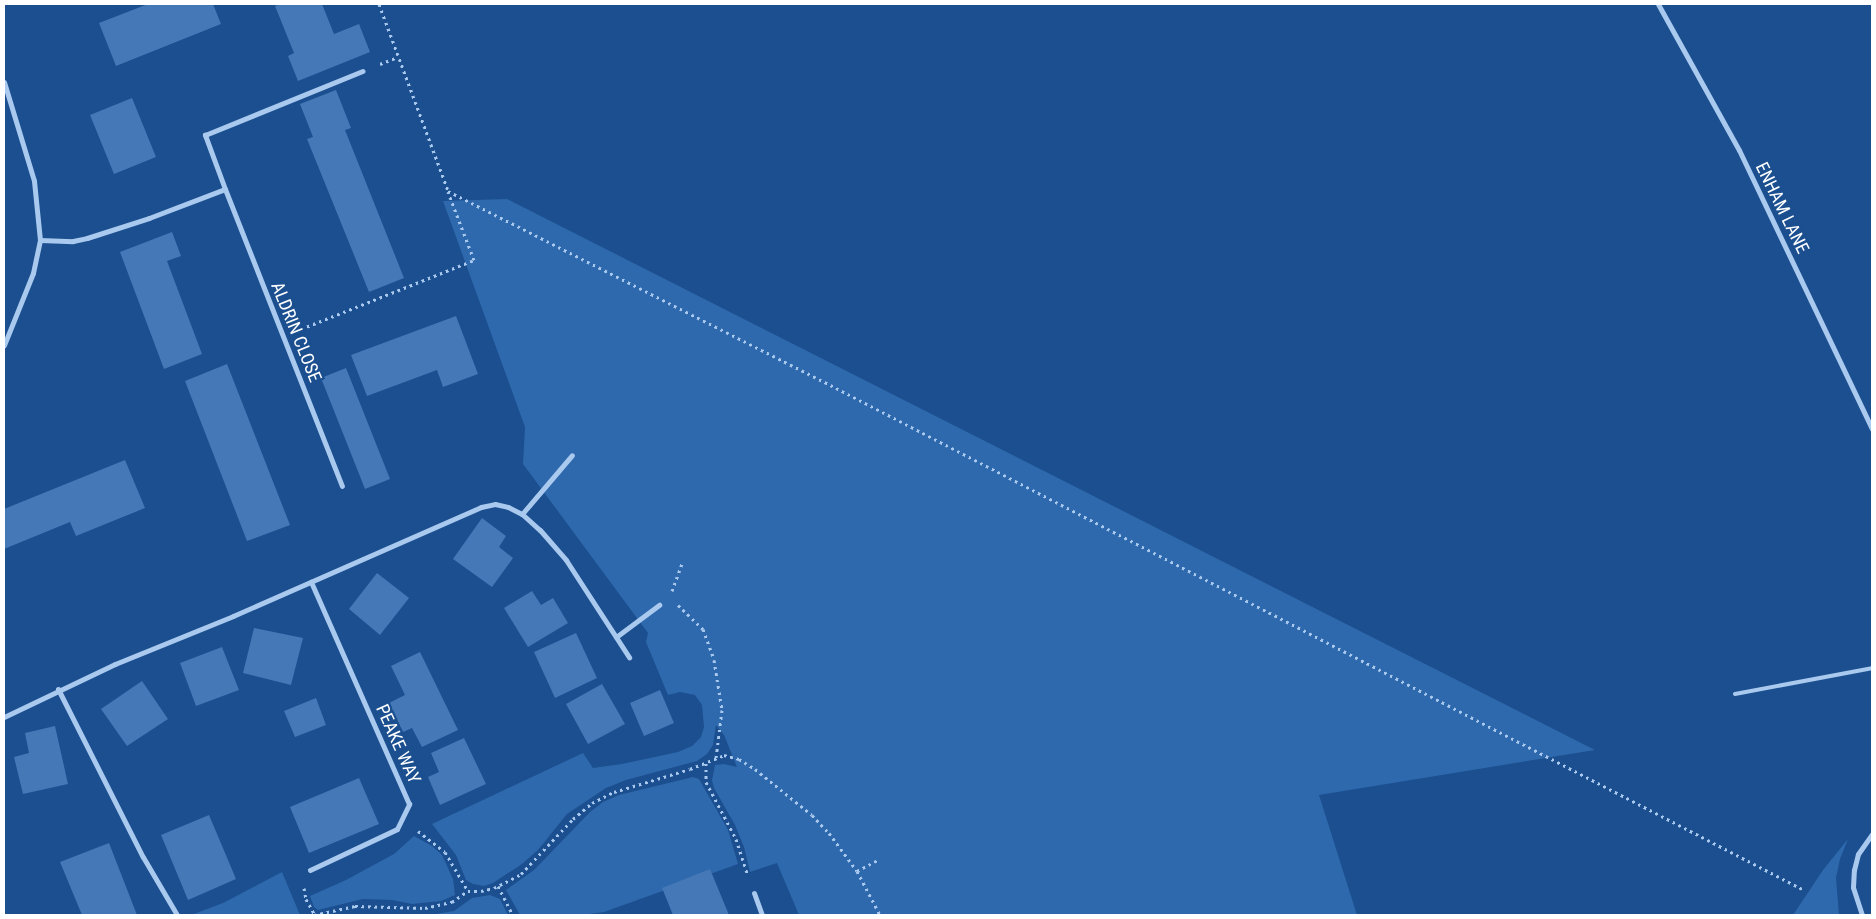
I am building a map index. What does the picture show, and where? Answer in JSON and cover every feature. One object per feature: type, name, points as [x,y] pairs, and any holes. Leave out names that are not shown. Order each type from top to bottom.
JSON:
[{"type":"street","name":"ENHAM LANE","points":[[1658,4],[1739,150],[1872,429]]},
{"type":"street","name":"ALDRIN CLOSE","points":[[342,486],[205,135],[363,71]]},
{"type":"street","points":[[4,82],[34,181],[40,240],[33,273],[4,345]]},
{"type":"street","points":[[40,240],[73,241],[87,238],[225,189]]},
{"type":"street","points":[[522,514],[572,455]]},
{"type":"street","points":[[4,717],[58,690],[481,507],[495,504],[508,507],[522,514],[540,530],[566,560],[629,656]]},
{"type":"street","name":"PEAKE WAY","points":[[311,582],[409,804],[402,820]]},
{"type":"street","points":[[616,637],[659,605]]},
{"type":"street","points":[[58,690],[143,857],[177,915]]},
{"type":"street","points":[[310,870],[397,828],[402,820]]},
{"type":"street","points":[[1862,915],[1853,887],[1854,870],[1858,854],[1872,834]]},
{"type":"street","points":[[754,893],[762,915]]},
{"type":"lane","points":[[1735,694],[1872,668]]},
{"type":"path","points":[[283,336],[474,260],[379,4]]},
{"type":"path","points":[[448,191],[836,388],[1804,890]]},
{"type":"path","points":[[659,605],[670,599],[682,563]]},
{"type":"path","points":[[670,599],[702,630],[714,660],[722,710],[716,758]]},
{"type":"path","points":[[310,870],[304,888],[314,915],[355,906],[425,908],[452,902],[468,891],[481,891],[498,886],[521,874],[573,819],[592,803],[614,792],[706,763],[724,755],[739,759],[773,782],[823,827],[857,871],[880,915]]},
{"type":"path","points":[[706,763],[706,782],[736,839],[754,893]]},
{"type":"path","points":[[402,820],[445,852],[468,891]]},
{"type":"path","points":[[857,871],[878,860]]},
{"type":"path","points":[[498,886],[513,915]]},
{"type":"shaded area","points":[[507,199],[1595,750],[1319,795],[1357,915],[799,915],[777,863],[750,872],[744,847],[735,825],[714,788],[712,780],[715,765],[724,764],[737,767],[724,735],[716,725],[713,745],[707,754],[697,761],[626,780],[606,788],[567,814],[538,850],[522,864],[493,883],[484,886],[473,884],[466,880],[456,855],[432,824],[583,753],[593,768],[678,752],[692,746],[701,737],[704,727],[702,705],[695,695],[680,692],[668,695],[646,642],[648,633],[523,464],[525,427],[443,201]]},
{"type":"shaded area","points":[[693,777],[699,779],[728,830],[738,864],[604,912],[582,915],[520,915],[506,890],[534,870],[590,812],[603,802],[619,795]]},
{"type":"shaded area","points":[[414,836],[432,846],[442,855],[453,879],[455,895],[441,901],[412,904],[392,900],[363,899],[318,910],[314,907],[310,896],[346,880],[394,854]]},
{"type":"shaded area","points":[[1848,839],[1840,859],[1836,878],[1839,915],[1793,915],[1823,870]]},
{"type":"shaded area","points":[[282,872],[300,915],[194,914],[223,903]]},
{"type":"shaded area","points":[[490,895],[500,899],[508,915],[430,915],[454,911],[472,898]]},
{"type":"building","points":[[148,4],[213,4],[221,24],[116,66],[99,23]]},
{"type":"building","points":[[281,4],[322,4],[334,34],[359,24],[370,52],[298,81],[288,56],[294,53],[275,6]]},
{"type":"building","points":[[336,90],[351,128],[345,130],[404,278],[369,292],[307,139],[313,137],[300,104]]},
{"type":"building","points":[[132,98],[156,157],[114,174],[90,115]]},
{"type":"building","points":[[172,232],[181,256],[167,261],[202,354],[164,369],[120,252]]},
{"type":"building","points":[[456,316],[478,374],[443,387],[437,370],[367,396],[351,355]]},
{"type":"building","points":[[227,364],[290,525],[247,541],[185,381]]},
{"type":"building","points":[[346,368],[390,479],[365,489],[321,378]]},
{"type":"building","points":[[125,460],[145,508],[76,536],[70,522],[4,549],[4,509]]},
{"type":"building","points":[[482,518],[506,536],[499,547],[513,558],[492,587],[453,559]]},
{"type":"building","points":[[377,573],[409,598],[380,635],[349,609]]},
{"type":"building","points":[[532,591],[541,605],[553,598],[568,623],[528,647],[504,608]]},
{"type":"building","points":[[254,628],[303,638],[291,685],[243,673]]},
{"type":"building","points":[[576,633],[597,678],[555,698],[534,652]]},
{"type":"building","points":[[222,647],[239,690],[196,706],[180,663]]},
{"type":"building","points":[[420,652],[458,730],[422,747],[412,728],[403,732],[389,703],[405,695],[391,666]]},
{"type":"building","points":[[142,681],[168,719],[127,746],[101,709]]},
{"type":"building","points":[[602,684],[625,724],[588,744],[566,704]]},
{"type":"building","points":[[660,690],[674,723],[644,736],[630,703]]},
{"type":"building","points":[[316,698],[326,725],[295,737],[284,711]]},
{"type":"building","points":[[55,726],[68,784],[23,794],[14,757],[29,753],[25,733]]},
{"type":"building","points":[[464,738],[486,784],[440,805],[428,777],[439,772],[431,753]]},
{"type":"building","points":[[359,778],[379,824],[309,853],[290,807]]},
{"type":"building","points":[[209,815],[236,879],[188,900],[161,835]]},
{"type":"building","points":[[109,843],[137,915],[82,915],[60,862]]},
{"type":"building","points":[[710,869],[729,915],[673,915],[662,888]]}]
